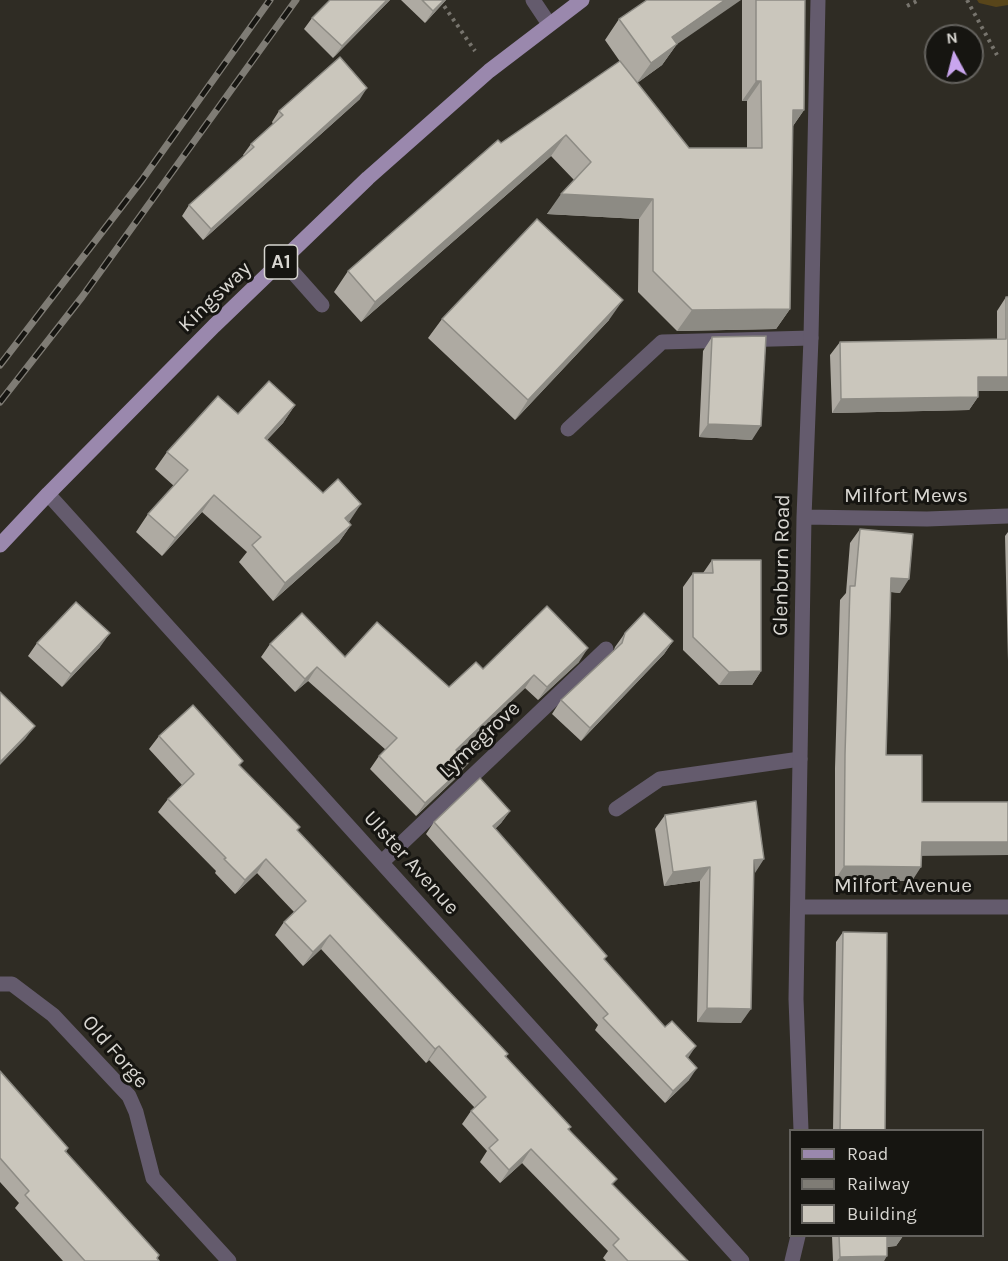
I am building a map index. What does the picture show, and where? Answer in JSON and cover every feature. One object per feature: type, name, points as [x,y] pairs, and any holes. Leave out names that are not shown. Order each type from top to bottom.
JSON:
[{"type":"main road","name":"Kingsway","points":[[0,545],[214,326],[368,178],[489,71],[582,0]]},
{"type":"street","points":[[533,0],[549,24]]},
{"type":"street","name":"Glenburn Road","points":[[801,1129],[796,999],[804,517],[812,338],[818,0]]},
{"type":"street","points":[[282,260],[321,305]]},
{"type":"street","points":[[568,429],[662,342],[812,338]]},
{"type":"street","name":"Ulster Avenue","points":[[48,494],[742,1261]]},
{"type":"street","name":"Milfort Mews","points":[[804,517],[927,519],[1008,516]]},
{"type":"street","name":"Lymegrove","points":[[382,862],[606,649]]},
{"type":"street","points":[[616,809],[660,778],[800,759]]},
{"type":"street","name":"Milfort Avenue","points":[[798,908],[1008,907]]},
{"type":"street","name":"Old Forge","points":[[0,984],[12,984],[53,1015],[129,1096],[136,1112],[153,1178],[229,1261]]},
{"type":"street","points":[[792,1261],[798,1237]]},
{"type":"path","points":[[440,0],[489,71]]},
{"type":"path","points":[[907,6],[919,0]]},
{"type":"path","points":[[967,0],[997,55]]},
{"type":"shaded area","points":[[977,0],[1008,0],[1008,5],[996,7],[979,3]]},
{"type":"building","points":[[330,0],[387,0],[342,46],[312,18]]},
{"type":"building","points":[[422,0],[444,0],[433,11]]},
{"type":"building","points":[[647,0],[725,0],[672,37],[677,44],[651,63],[619,19]]},
{"type":"building","points":[[756,0],[805,0],[804,110],[793,110],[790,309],[692,310],[653,271],[653,199],[561,194],[591,162],[566,135],[375,302],[348,271],[498,140],[501,143],[620,61],[689,148],[762,148],[761,81],[756,81]]},
{"type":"building","points":[[340,57],[367,88],[211,229],[189,205],[254,147],[251,144],[283,115],[279,111]]},
{"type":"building","points":[[537,219],[623,300],[528,400],[442,319]]},
{"type":"building","points":[[1006,297],[1008,297],[1008,377],[978,377],[978,397],[841,399],[840,342],[1006,339]]},
{"type":"building","points":[[766,336],[761,426],[708,424],[712,337]]},
{"type":"building","points":[[269,381],[295,405],[265,438],[323,493],[338,479],[361,504],[345,518],[351,525],[285,583],[252,545],[261,537],[214,495],[175,538],[148,514],[188,470],[167,452],[218,396],[238,414]]},
{"type":"building","points":[[860,529],[913,534],[909,579],[891,578],[886,755],[922,755],[922,802],[1008,802],[1008,842],[922,842],[921,867],[844,866],[850,586],[855,586]]},
{"type":"building","points":[[712,560],[761,560],[761,671],[729,672],[693,637],[693,573],[713,573]]},
{"type":"building","points":[[76,602],[110,633],[71,674],[37,643]]},
{"type":"building","points":[[547,606],[588,648],[547,687],[534,675],[456,750],[468,763],[425,803],[379,756],[397,738],[317,667],[305,679],[270,644],[302,613],[345,657],[377,622],[449,687],[476,662],[483,669]]},
{"type":"building","points":[[644,613],[673,641],[590,728],[561,700],[622,643],[625,633]]},
{"type":"building","points":[[0,692],[35,726],[0,762]]},
{"type":"building","points":[[193,705],[243,761],[239,765],[300,827],[297,830],[508,1054],[505,1056],[571,1127],[568,1129],[617,1179],[612,1184],[688,1261],[628,1261],[613,1245],[619,1239],[531,1149],[509,1170],[489,1148],[498,1140],[471,1111],[486,1097],[439,1046],[435,1049],[330,935],[313,952],[284,922],[306,901],[266,859],[245,880],[168,799],[194,774],[159,736]]},
{"type":"building","points":[[480,778],[510,811],[493,826],[607,956],[604,959],[665,1027],[672,1021],[696,1046],[686,1056],[697,1068],[673,1091],[603,1018],[608,1014],[434,822]]},
{"type":"building","points":[[756,801],[764,859],[754,860],[751,1009],[707,1008],[710,867],[673,872],[665,815]]},
{"type":"building","points":[[843,932],[887,933],[885,1129],[840,1129]]},
{"type":"building","points":[[0,1071],[68,1148],[65,1151],[159,1255],[157,1258],[159,1261],[85,1261],[25,1195],[29,1191],[0,1158]]},
{"type":"building","points":[[839,1237],[887,1237],[887,1256],[840,1257]]},
{"type":"railway","points":[[0,365],[142,180],[270,0]]},
{"type":"railway","points":[[0,402],[82,297],[296,0]]}]
